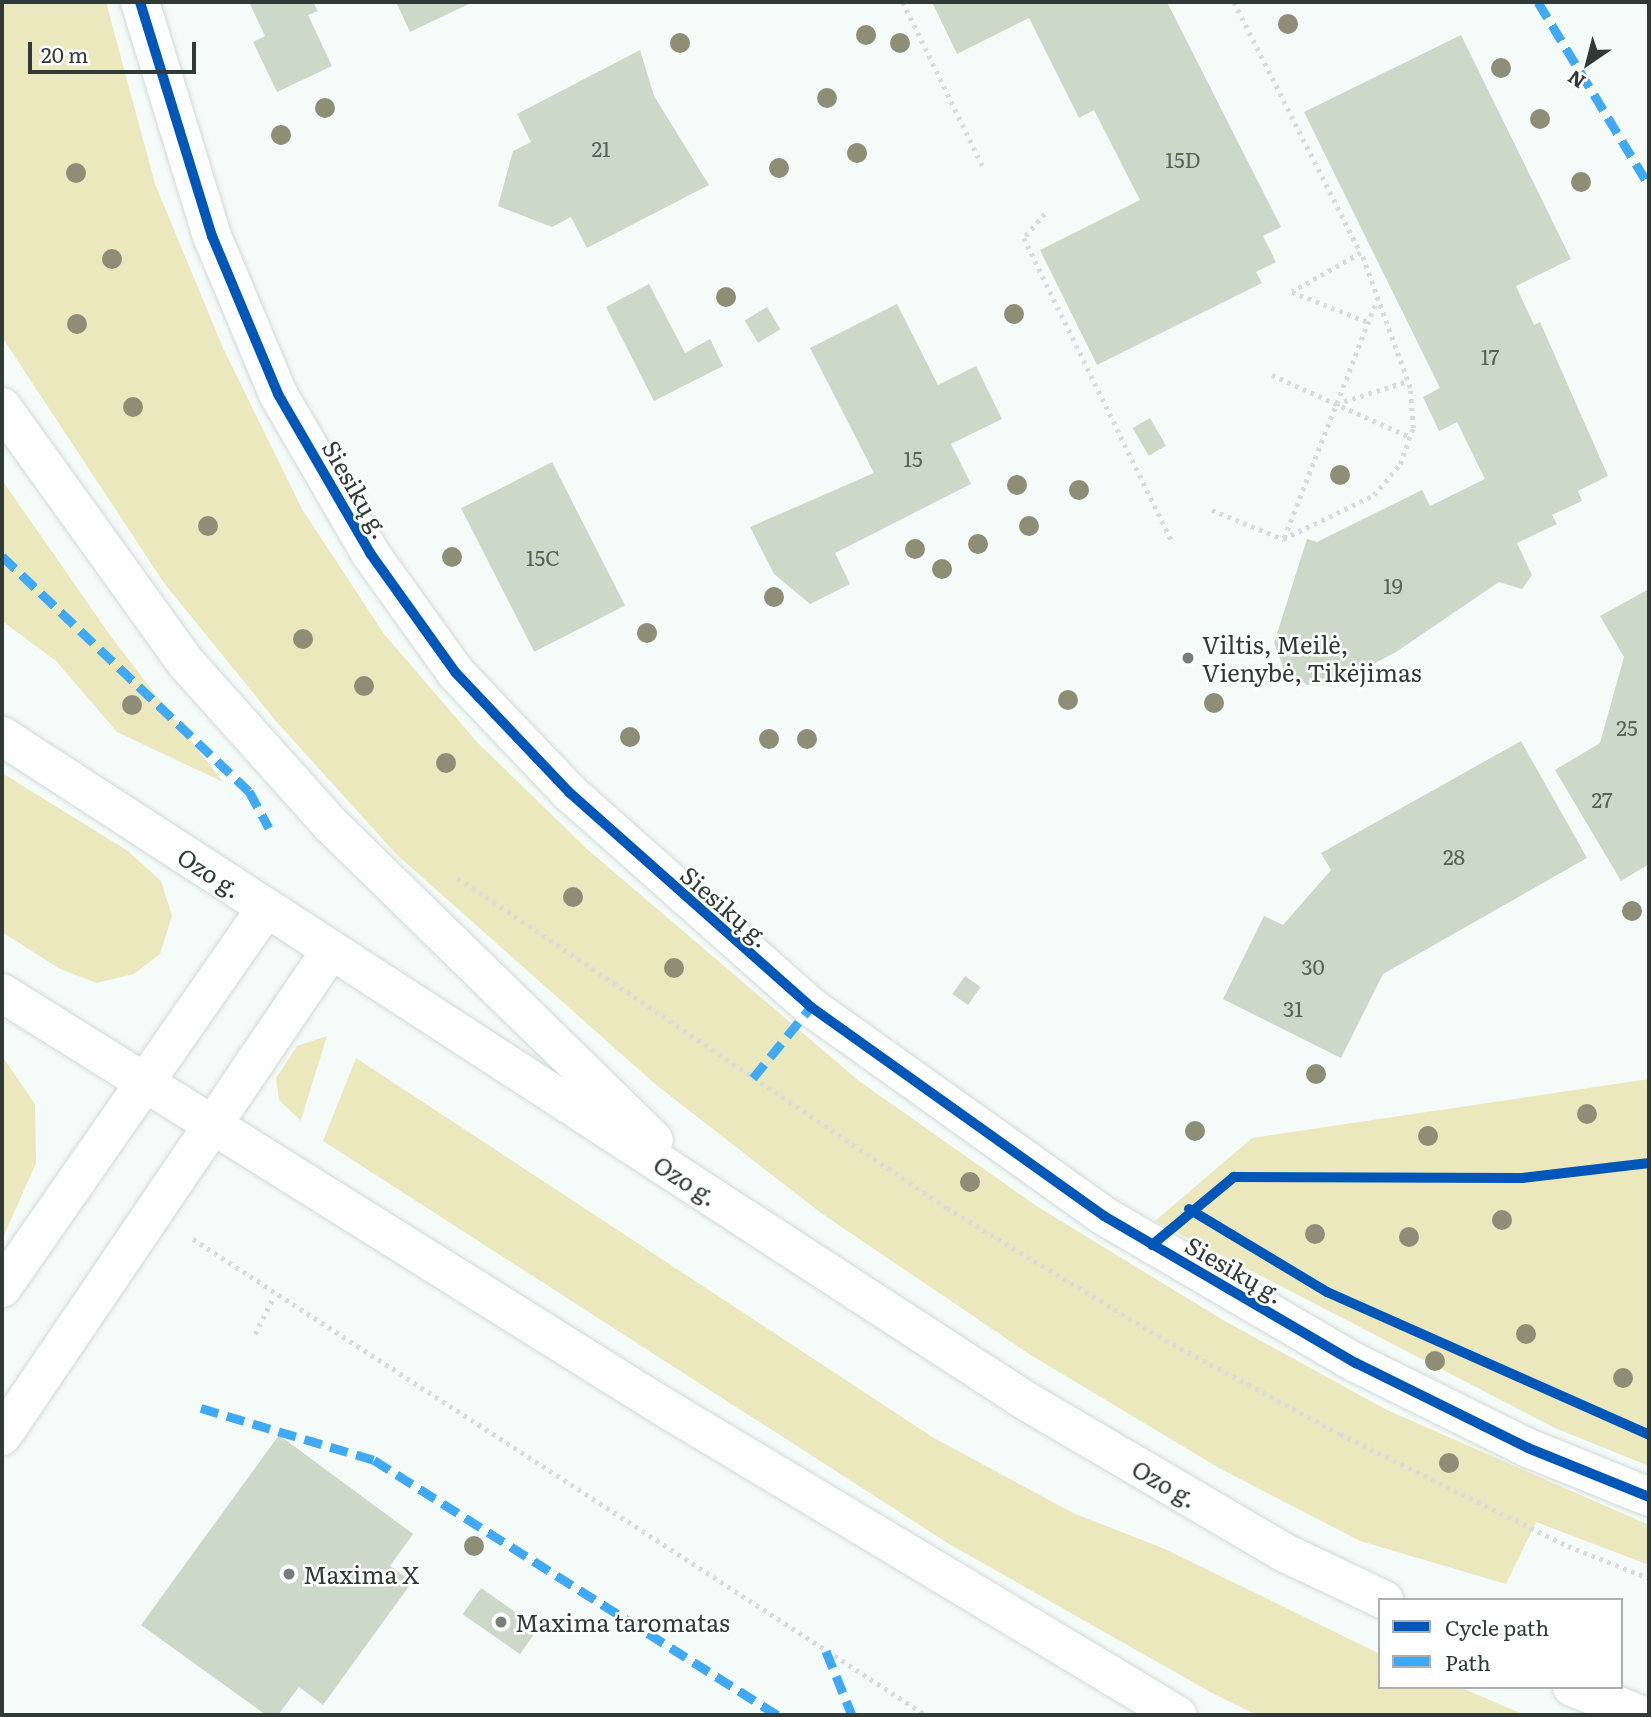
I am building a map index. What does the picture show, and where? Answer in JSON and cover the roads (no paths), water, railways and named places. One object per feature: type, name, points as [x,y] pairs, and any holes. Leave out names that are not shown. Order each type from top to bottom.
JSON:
[{"type":"main road","name":"Siesikų g.","points":[[140,2],[212,236],[278,394],[370,553],[456,673],[570,793],[811,1007],[1104,1216],[1356,1363],[1528,1448],[1649,1497]]},
{"type":"main road","points":[[2,407],[187,664],[322,815],[711,1195]]},
{"type":"main road","name":"Ozo g.","points":[[2,736],[1027,1402],[1283,1552],[1380,1598]]},
{"type":"main road","points":[[2,1288],[266,908]]},
{"type":"main road","points":[[2,1436],[331,950]]},
{"type":"main road","points":[[2,993],[144,1084],[929,1570],[1177,1715]]},
{"type":"main road","points":[[1577,1689],[1641,1715]]},
{"type":"place","name":"Viltis, Meilė, Vienybė, Tikėjimas","points":[[1188,658]]},
{"type":"place","name":"Maxima X","points":[[289,1574]]},
{"type":"place","name":"Maxima taromatas","points":[[501,1622]]}]
